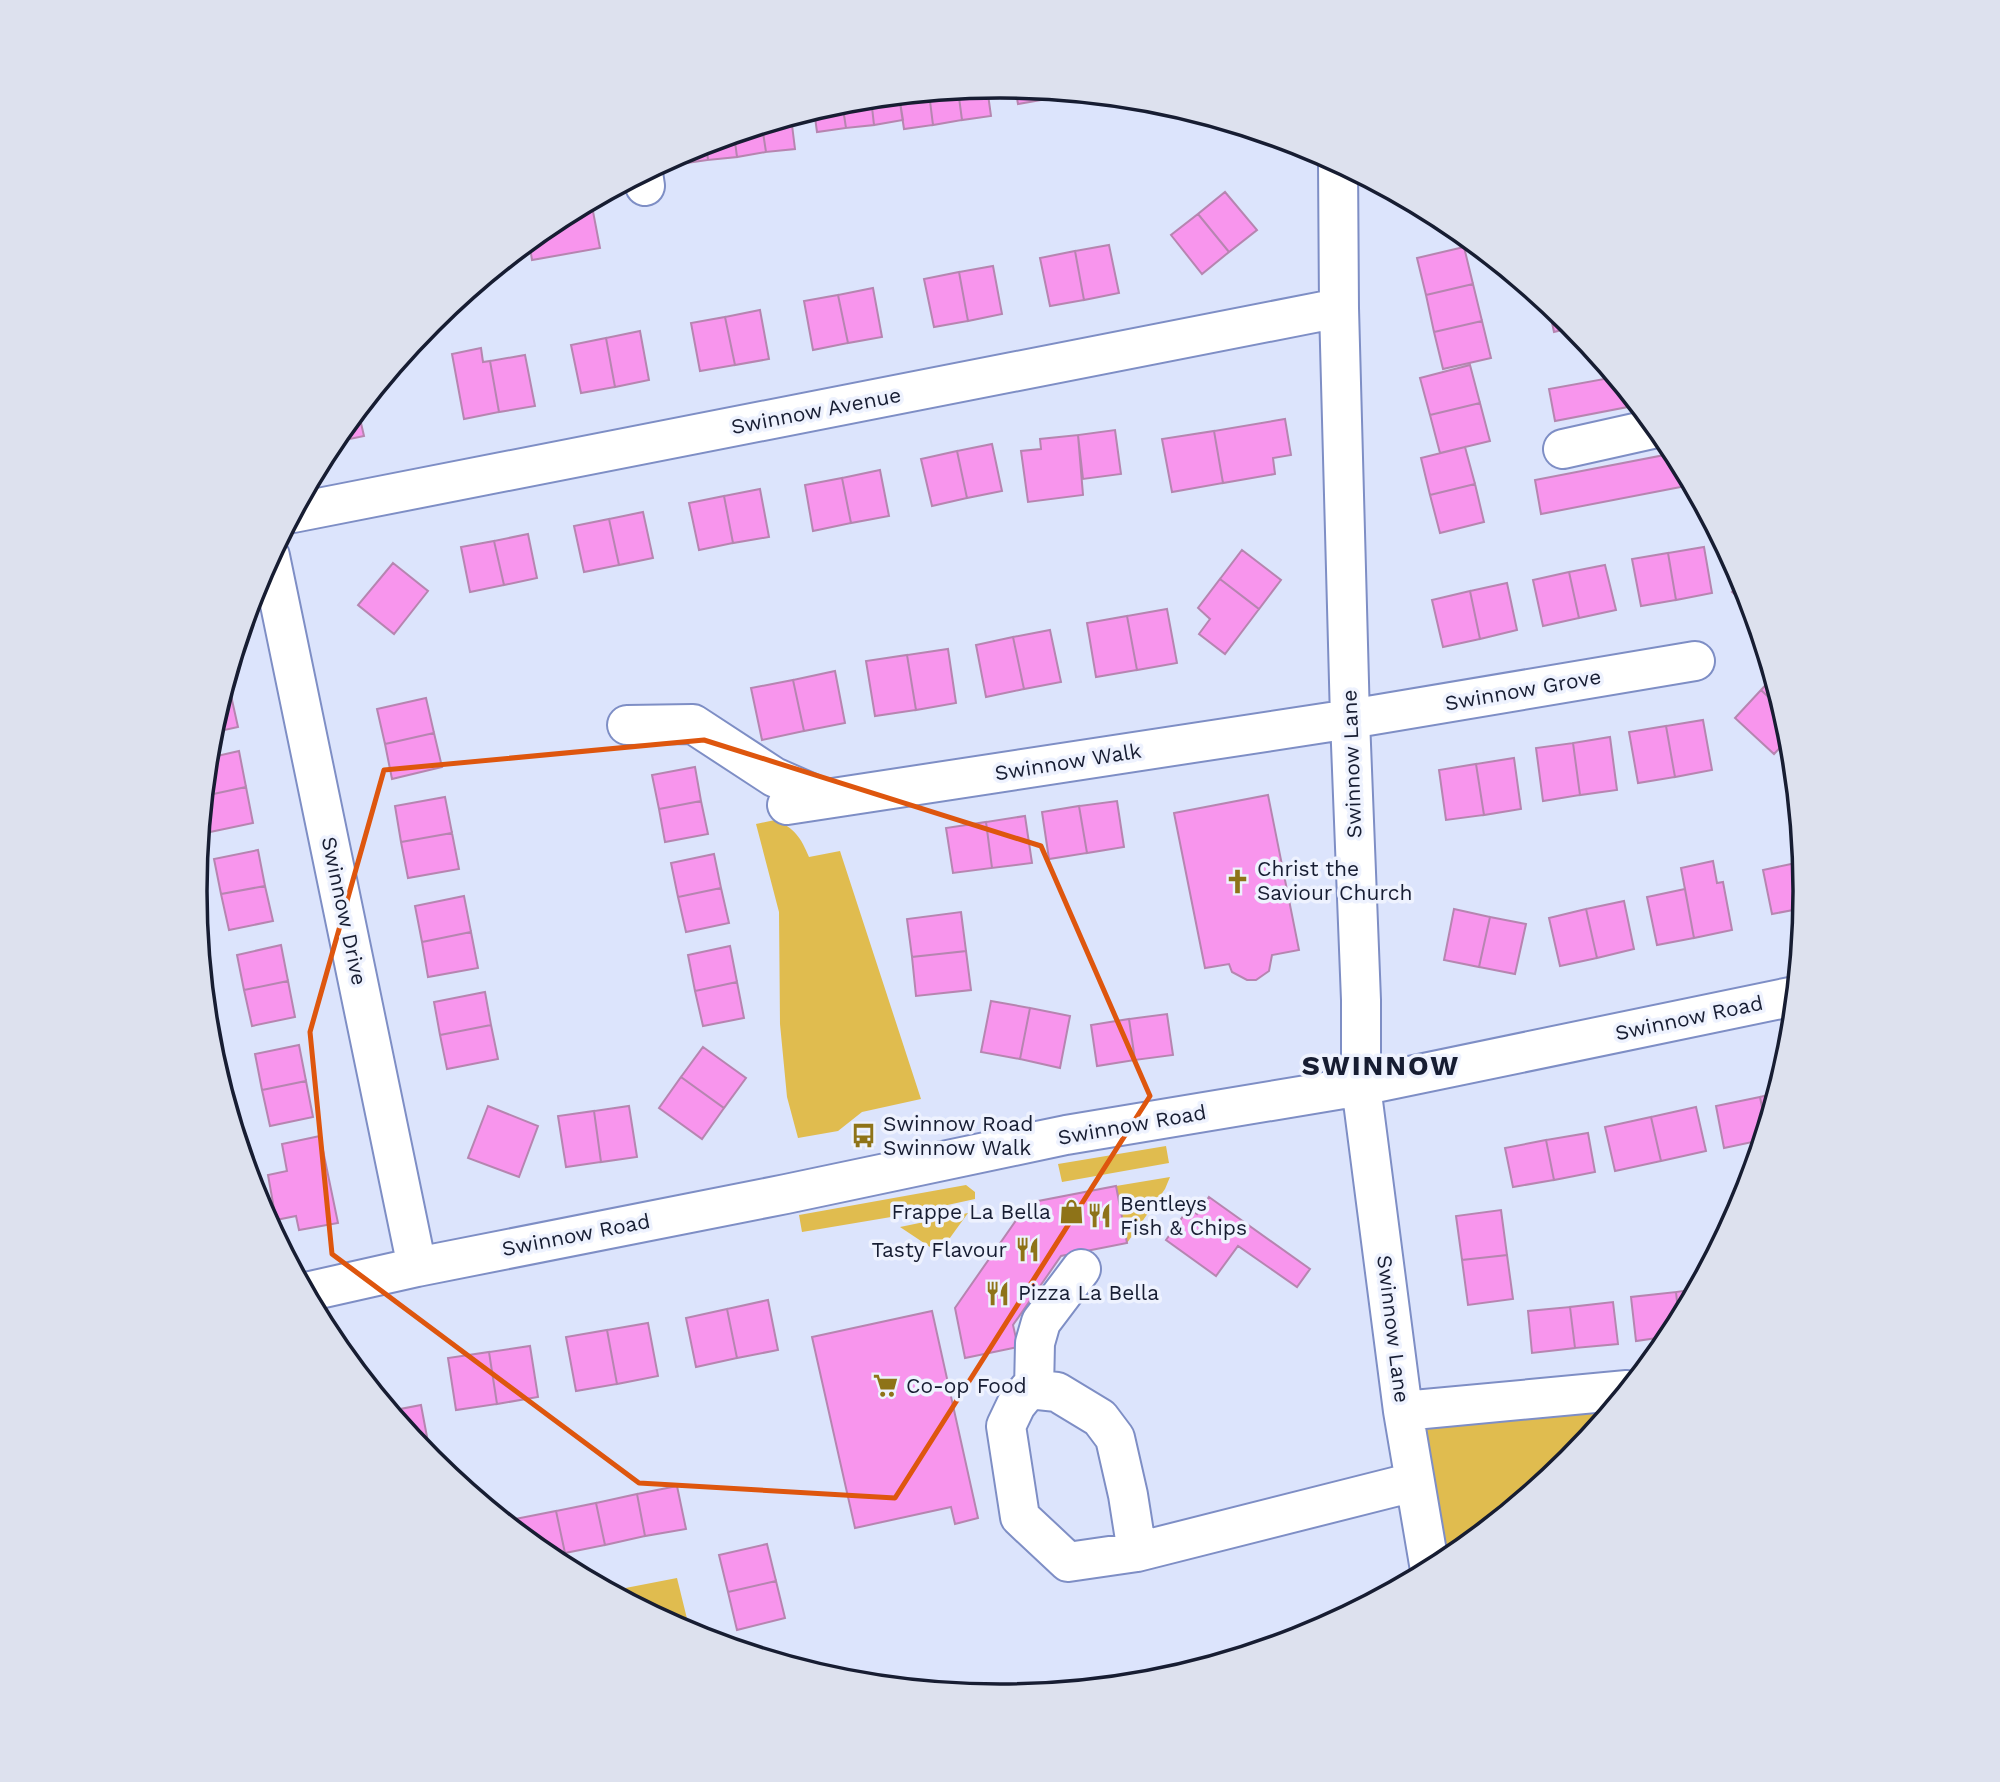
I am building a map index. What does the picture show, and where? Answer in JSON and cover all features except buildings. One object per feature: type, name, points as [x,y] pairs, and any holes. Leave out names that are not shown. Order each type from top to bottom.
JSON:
[{"type":"street","name":"Swinnow Lane","points":[[1348,178],[1339,308],[1361,1000],[1361,1086],[1403,1411],[1428,1558]]},
{"type":"street","name":"Swinnow Avenue","points":[[304,511],[1339,308]]},
{"type":"street","points":[[1563,449],[1645,431]]},
{"type":"street","name":"Swinnow Drive","points":[[274,574],[417,1267]]},
{"type":"street","name":"Swinnow Grove","points":[[1350,719],[1695,661]]},
{"type":"street","name":"Swinnow Walk","points":[[628,725],[693,724],[774,777],[804,802],[1350,719]]},
{"type":"street","name":"Swinnow Road","points":[[314,1290],[1066,1135],[1361,1086],[1786,998]]},
{"type":"street","points":[[1034,1390],[1035,1343],[1041,1322],[1081,1269]]},
{"type":"street","points":[[1137,1552],[1128,1494],[1115,1438],[1100,1418],[1057,1392],[1029,1389],[1016,1405],[1006,1426],[1020,1517],[1068,1562],[1137,1552],[1414,1482]]},
{"type":"street","points":[[1403,1411],[1615,1391]]},
{"type":"highlighted area","points":[[704,740],[1041,846],[1150,1096],[895,1498],[639,1483],[332,1254],[310,1032],[384,770]]},
{"type":"shaded area","points":[[775,820],[788,826],[796,834],[809,857],[840,851],[921,1099],[862,1112],[838,1131],[798,1138],[787,1097],[780,1024],[779,912],[756,824]]},
{"type":"shaded area","points":[[1166,1146],[1169,1163],[1062,1182],[1058,1164]]},
{"type":"shaded area","points":[[1170,1177],[1165,1189],[1127,1243],[1116,1186]]},
{"type":"shaded area","points":[[966,1185],[975,1192],[975,1199],[802,1232],[799,1215]]},
{"type":"shaded area","points":[[968,1213],[939,1253],[900,1227]]},
{"type":"shaded area","points":[[1615,1391],[1561,1452],[1523,1487],[1443,1548],[1403,1411]]},
{"type":"shaded area","points":[[677,1578],[687,1620],[649,1602],[623,1588]]},
{"type":"place","name":"Christ the Saviour Church","points":[[1237,881]]},
{"type":"place","name":"Swinnow Road Swinnow Walk","points":[[863,1136]]},
{"type":"place","name":"Frappe La Bella","points":[[1071,1212]]},
{"type":"place","name":"Bentleys Fish & Chips","points":[[1100,1216]]},
{"type":"place","name":"Tasty Flavour","points":[[1027,1250]]},
{"type":"place","name":"Pizza La Bella","points":[[998,1293]]},
{"type":"place","name":"Co-op Food","points":[[886,1386]]},
{"type":"district","name":"SWINNOW","points":[[1381,1065]]}]
